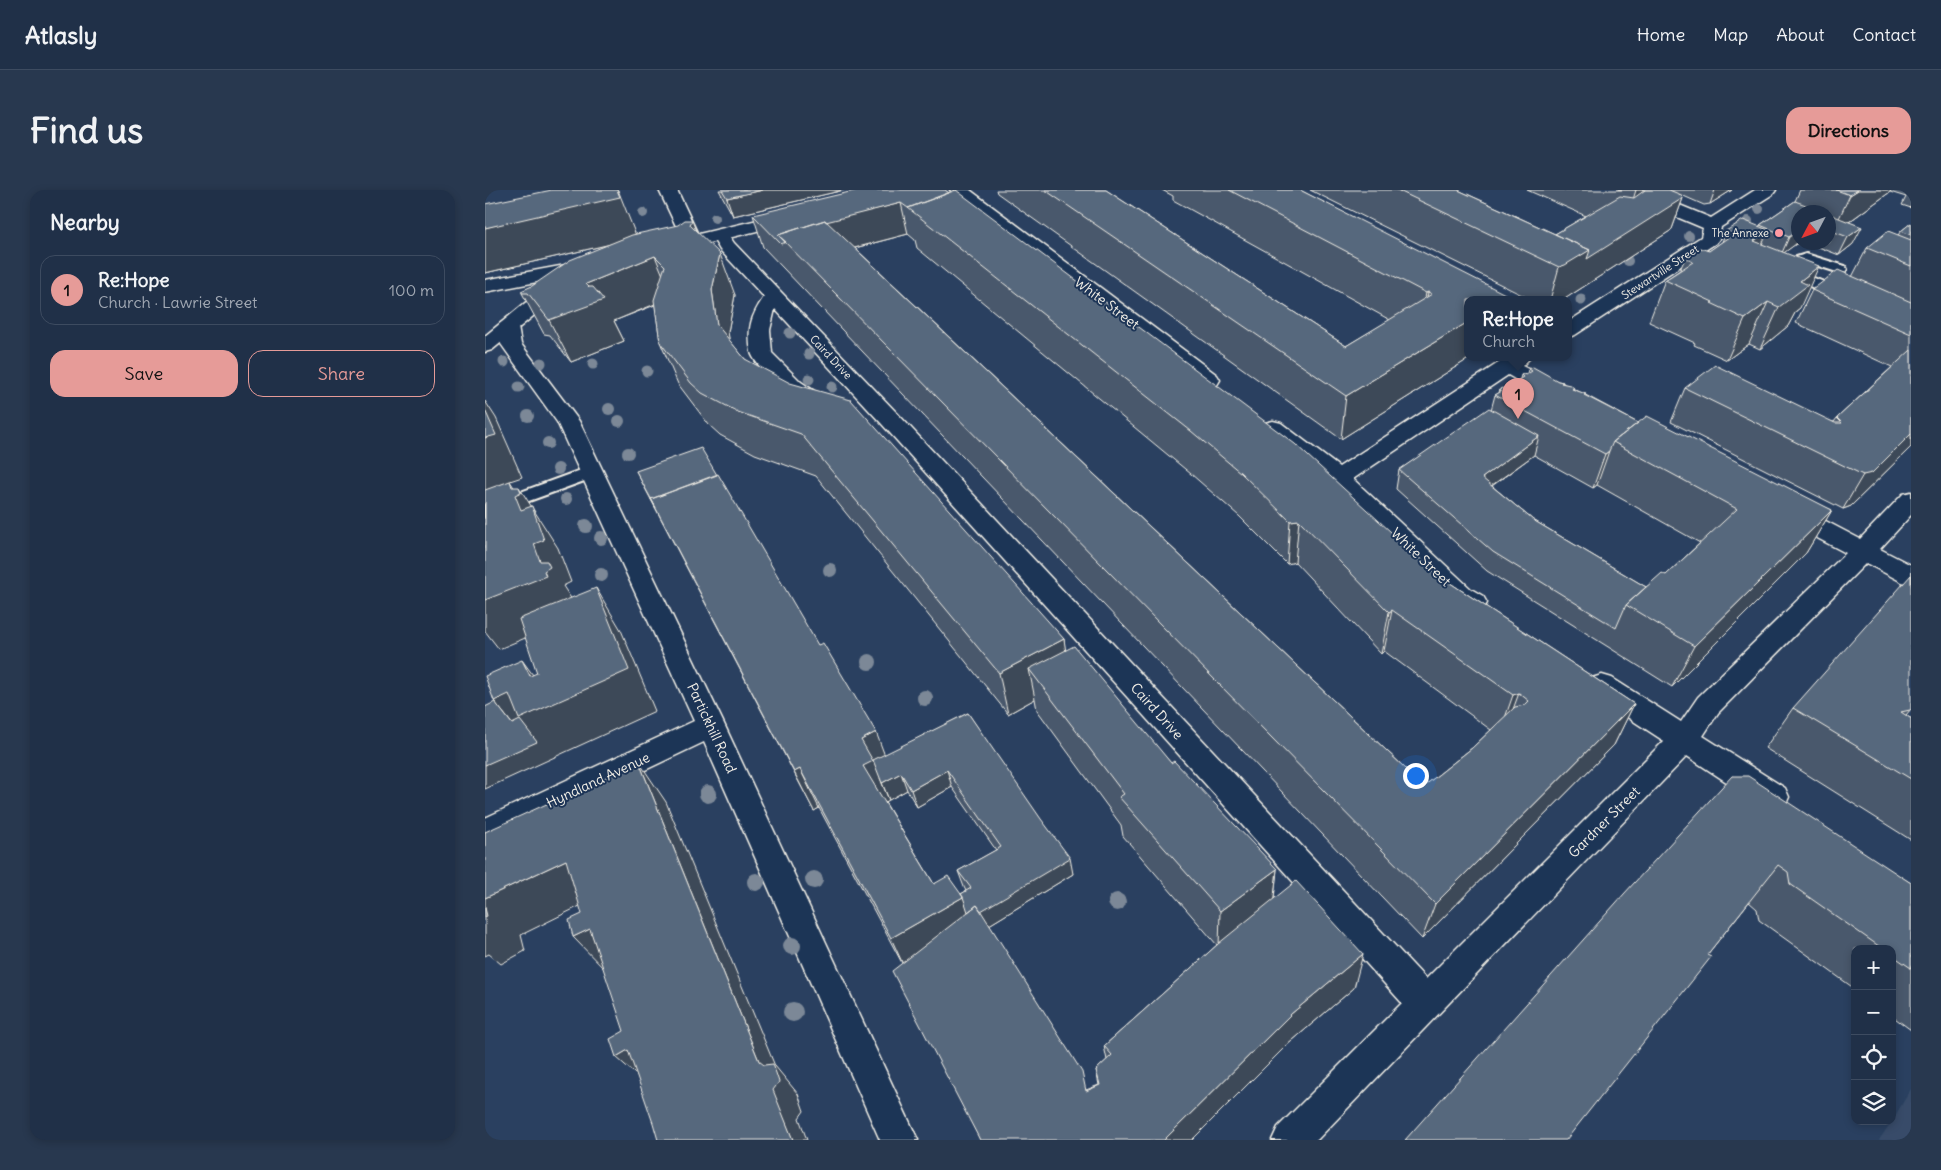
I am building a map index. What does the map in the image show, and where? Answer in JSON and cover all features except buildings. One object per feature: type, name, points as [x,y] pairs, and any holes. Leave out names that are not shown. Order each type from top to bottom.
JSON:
[{"type":"street","points":[[668,190],[692,241]]},
{"type":"street","name":"White Street","points":[[959,190],[1227,394]]},
{"type":"street","points":[[1628,190],[1712,225]]},
{"type":"street","name":"Stewartville Street","points":[[1572,328],[1710,239],[1712,225],[1767,190]]},
{"type":"street","points":[[647,253],[807,214]]},
{"type":"street","name":"Caird Drive","points":[[720,235],[727,246],[889,418],[1425,1004]]},
{"type":"street","points":[[485,286],[603,264],[576,275],[558,286],[485,346]]},
{"type":"street","points":[[1829,289],[1847,297]]},
{"type":"street","points":[[774,296],[763,313],[760,330],[762,354],[776,371],[813,402],[847,411],[889,418]]},
{"type":"street","name":"Partickhill Road","points":[[508,327],[511,344],[568,421],[711,726],[899,1140]]},
{"type":"street","points":[[1338,478],[1513,362],[1576,402]]},
{"type":"street","name":"White Street","points":[[1259,418],[1338,478],[1462,596],[1495,617]]},
{"type":"street","name":"Gardner Street","points":[[1291,1140],[1685,739],[1707,704],[1863,551],[1911,500]]},
{"type":"street","points":[[1767,502],[1911,576]]},
{"type":"street","points":[[1586,675],[1794,810]]},
{"type":"street","name":"Hyndland Avenue","points":[[485,833],[711,726]]},
{"type":"lane","points":[[1765,276],[1795,260],[1806,258],[1840,269]]},
{"type":"lane","points":[[1777,268],[1829,289]]},
{"type":"lane","points":[[485,511],[592,472]]},
{"type":"shaded area","points":[[1911,1089],[1911,1140],[1879,1140],[1889,1125],[1896,1125],[1896,1114]]},
{"type":"place","name":"The Annexe","points":[[1779,233]]},
{"type":"place","name":"Re:Hope","points":[[1518,419]]}]
